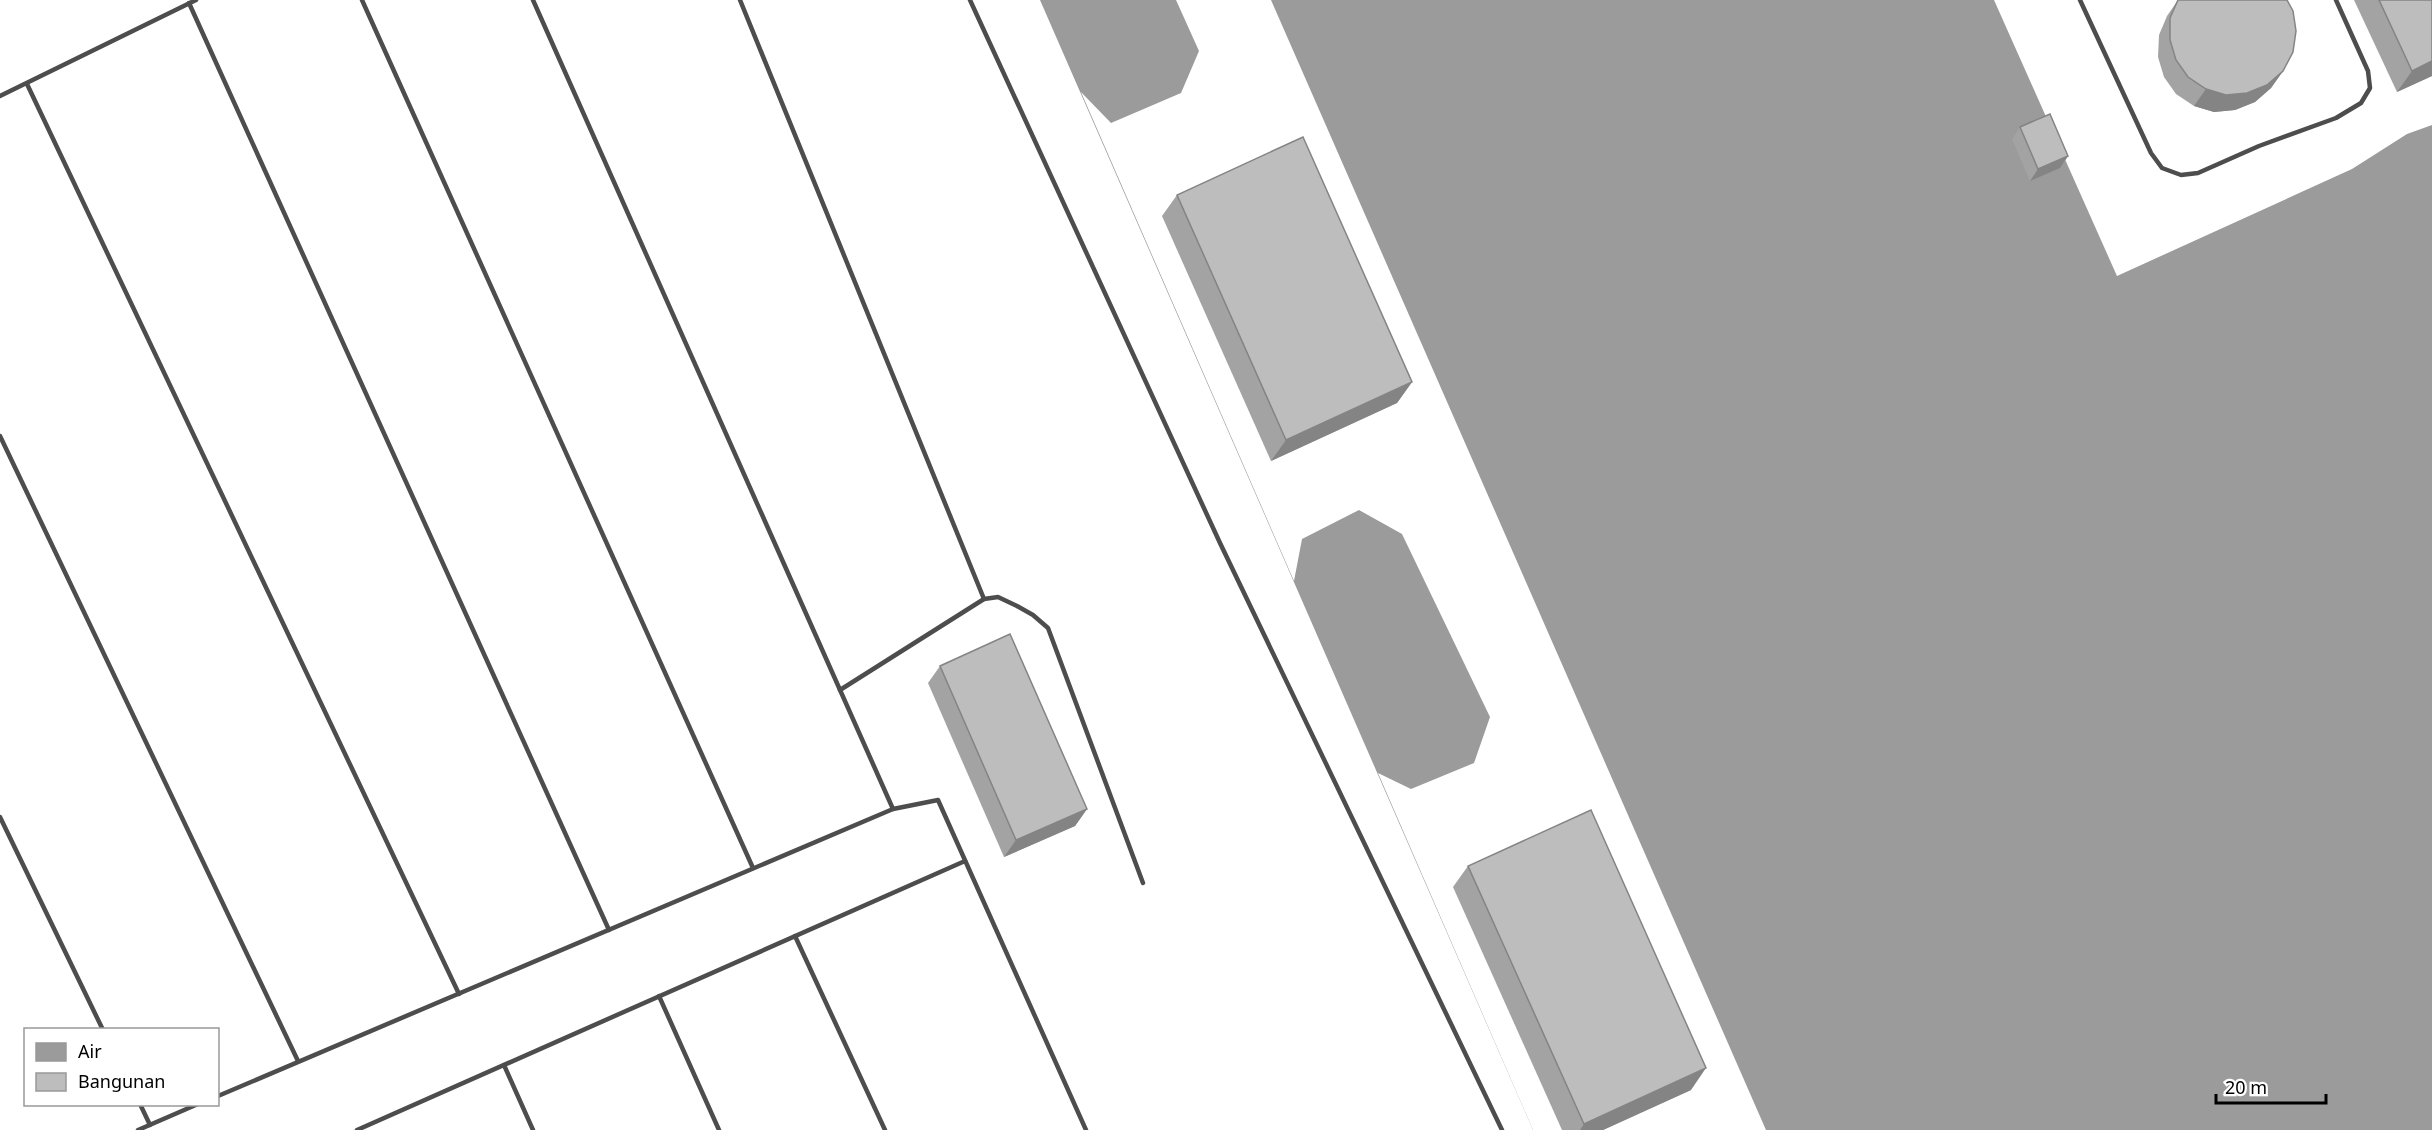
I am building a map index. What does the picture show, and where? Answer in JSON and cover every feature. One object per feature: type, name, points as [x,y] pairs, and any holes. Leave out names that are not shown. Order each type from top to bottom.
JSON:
[{"type":"lane","points":[[0,96],[196,0]]},
{"type":"lane","points":[[362,0],[753,868]]},
{"type":"lane","points":[[533,0],[893,809]]},
{"type":"lane","points":[[740,0],[984,599]]},
{"type":"lane","points":[[970,0],[1220,543],[1502,1130]]},
{"type":"lane","points":[[2080,0],[2151,153],[2162,168],[2181,175],[2198,173],[2259,146],[2336,118],[2361,103],[2370,88],[2368,71],[2336,0]]},
{"type":"lane","points":[[189,3],[609,930]]},
{"type":"lane","points":[[27,84],[459,994]]},
{"type":"lane","points":[[0,436],[298,1062]]},
{"type":"lane","points":[[840,690],[984,599],[998,597],[1033,615],[1048,628],[1143,883]]},
{"type":"lane","points":[[219,1096],[893,809],[938,800],[1086,1130]]},
{"type":"lane","points":[[0,817],[103,1028]]},
{"type":"lane","points":[[357,1130],[965,861]]},
{"type":"lane","points":[[795,936],[885,1130]]},
{"type":"lane","points":[[658,996],[719,1130]]},
{"type":"lane","points":[[504,1065],[533,1130]]},
{"type":"lane","points":[[141,1106],[150,1125]]},
{"type":"lane","points":[[138,1130],[193,1106]]},
{"type":"water","points":[[1040,0],[1994,0],[2117,276],[2352,169],[2407,134],[2432,125],[2432,1130],[1533,1130]]},
{"type":"pier","points":[[1176,0],[1271,0],[1766,1130],[1533,1130],[1378,773],[1411,789],[1474,763],[1490,717],[1402,534],[1359,510],[1302,539],[1294,581],[1081,92],[1111,123],[1181,93],[1199,51]]},
{"type":"building","points":[[2178,0],[2287,0],[2293,11],[2296,31],[2293,52],[2283,71],[2267,85],[2247,93],[2226,95],[2206,89],[2188,77],[2176,60],[2170,40],[2170,18]]},
{"type":"building","points":[[2379,0],[2432,0],[2432,61],[2412,71]]},
{"type":"building","points":[[2050,114],[2068,156],[2038,169],[2020,127]]},
{"type":"building","points":[[1303,137],[1412,382],[1286,440],[1177,195]]},
{"type":"building","points":[[1010,634],[1087,809],[1016,840],[940,666]]},
{"type":"building","points":[[1591,810],[1706,1068],[1584,1124],[1468,866]]}]
